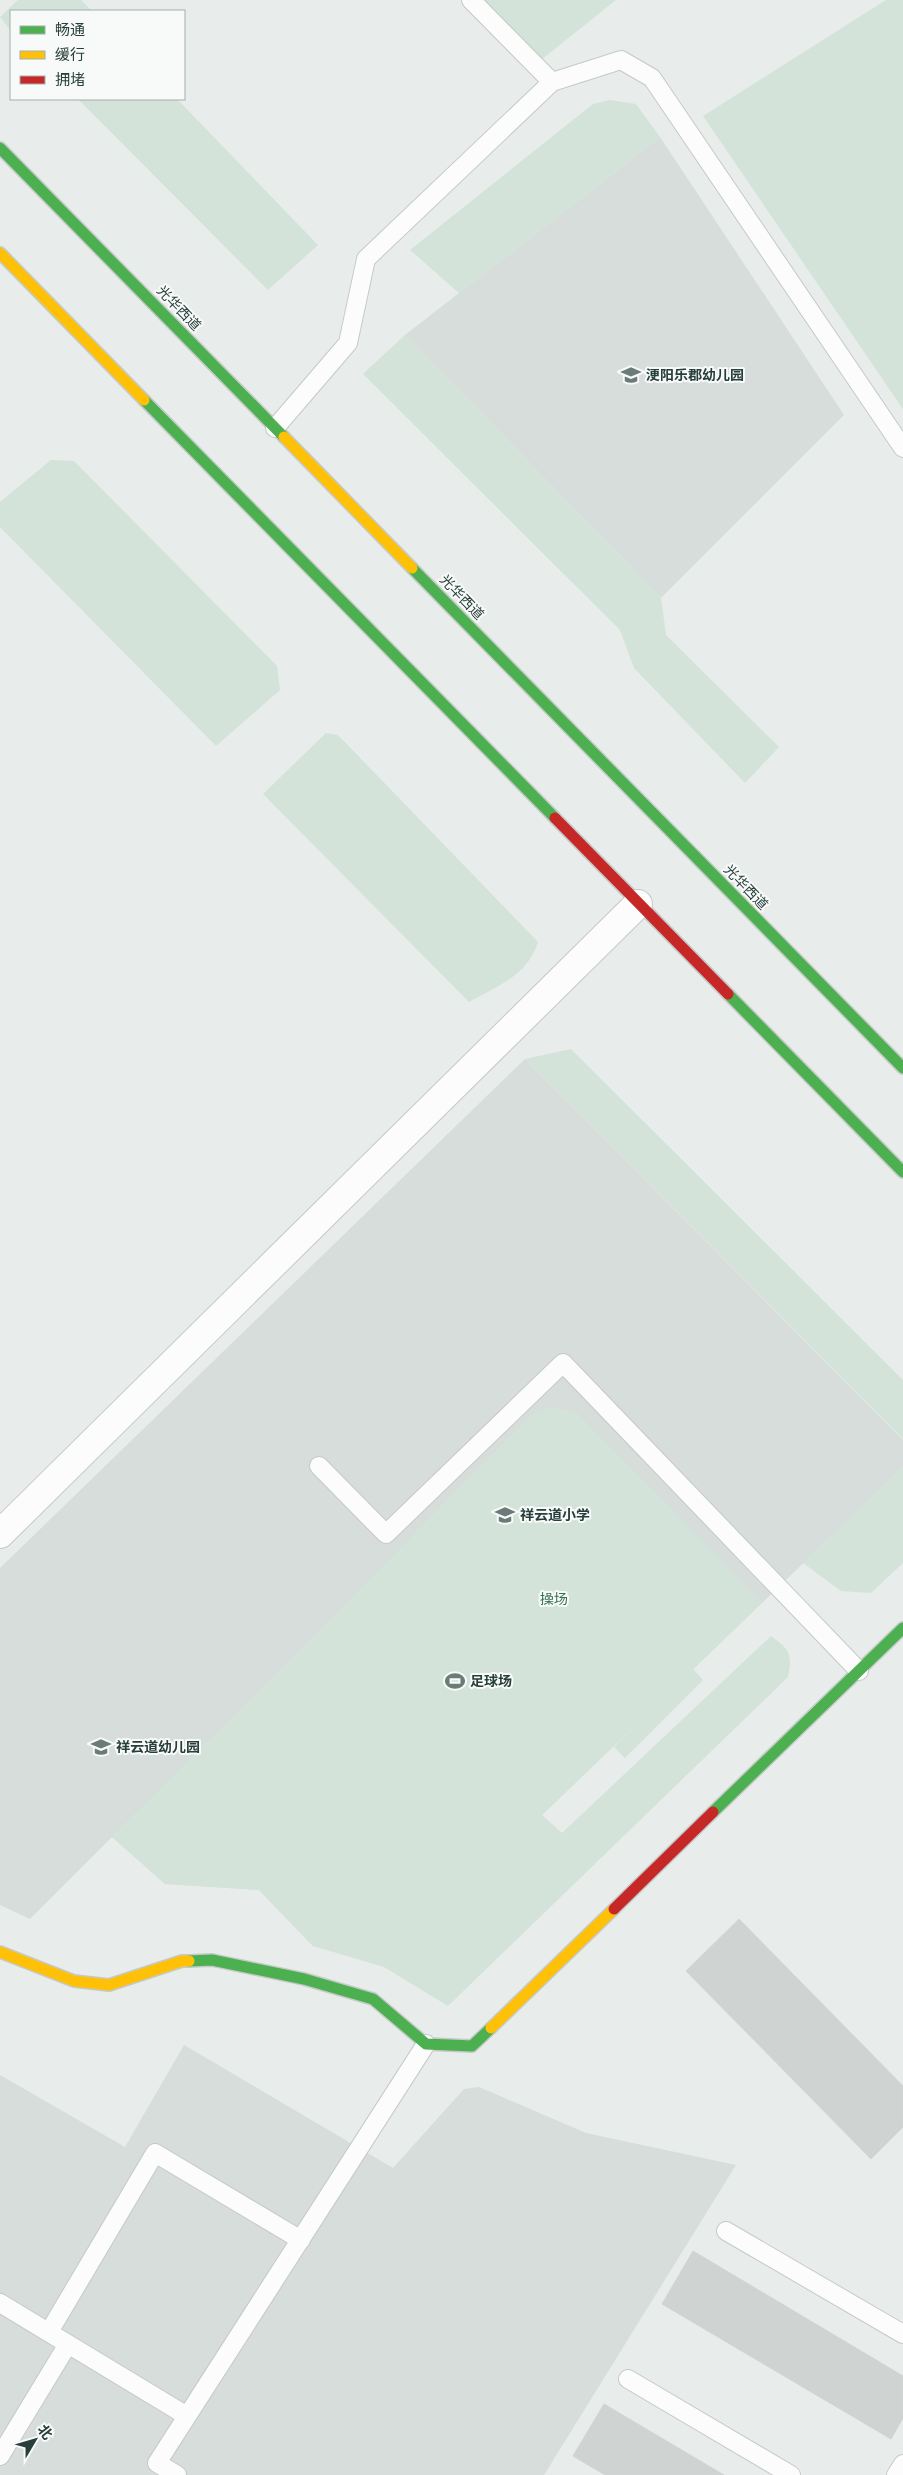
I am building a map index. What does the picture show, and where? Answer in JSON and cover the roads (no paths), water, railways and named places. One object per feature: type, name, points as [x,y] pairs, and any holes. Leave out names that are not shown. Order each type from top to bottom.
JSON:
[{"type":"main road","name":"光华西道","points":[[0,148],[903,1068]]},
{"type":"main road","points":[[0,254],[903,1172]]},
{"type":"main road","points":[[0,1952],[74,1982],[110,1985],[182,1961],[212,1960],[304,1979],[373,1999],[426,2044],[472,2046],[903,1628]]},
{"type":"street","points":[[0,1534],[638,904]]},
{"type":"lane","points":[[471,0],[552,82]]},
{"type":"lane","points":[[275,428],[348,343],[366,259],[552,82],[622,60],[652,78],[903,448]]},
{"type":"lane","points":[[319,1466],[386,1534],[563,1363],[859,1671]]},
{"type":"lane","points":[[177,2475],[157,2463],[426,2044]]},
{"type":"lane","points":[[49,2332],[155,2154],[301,2240]]},
{"type":"lane","points":[[726,2230],[903,2334]]},
{"type":"lane","points":[[0,2303],[187,2416]]},
{"type":"lane","points":[[0,2456],[68,2344]]},
{"type":"lane","points":[[628,2379],[791,2475]]},
{"type":"lane","points":[[896,2475],[903,2464]]},
{"type":"place","name":"浭阳乐郡幼儿园","points":[[631,375]]},
{"type":"place","name":"祥云道小学","points":[[505,1515]]},
{"type":"place","name":"足球场","points":[[455,1681]]},
{"type":"place","name":"祥云道幼儿园","points":[[101,1747]]},
{"type":"park label","name":"操场","points":[[554,1599]]}]
